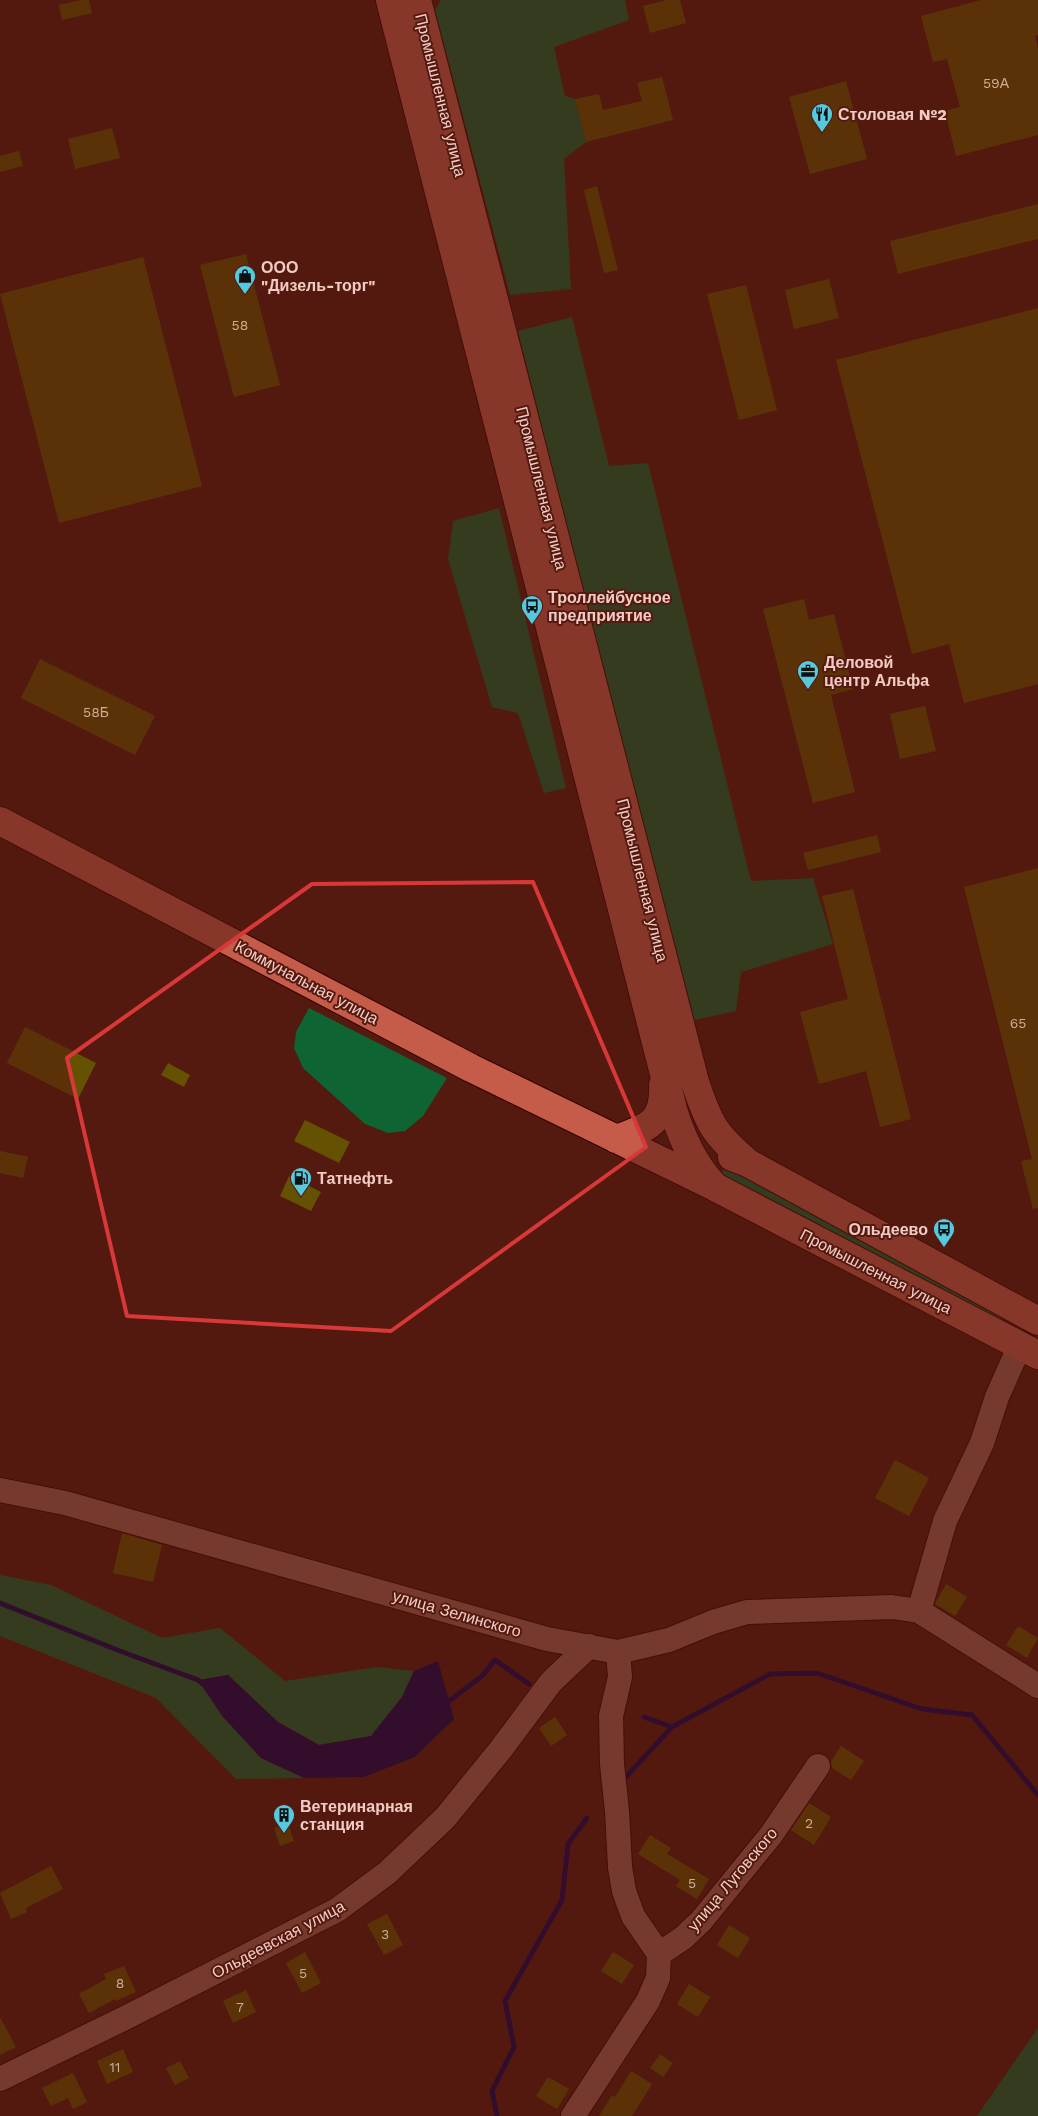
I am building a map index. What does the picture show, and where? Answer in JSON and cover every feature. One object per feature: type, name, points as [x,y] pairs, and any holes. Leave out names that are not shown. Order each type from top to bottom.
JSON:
[{"type":"main road","name":"Промышленная улица","points":[[390,0],[674,1113],[684,1141],[704,1176],[715,1187]]},
{"type":"main road","name":"Промышленная улица","points":[[417,0],[695,1082],[706,1115],[714,1131],[748,1163]]},
{"type":"main road","points":[[416,105],[442,98]]},
{"type":"main road","points":[[472,323],[498,317]]},
{"type":"main road","points":[[514,486],[540,479]]},
{"type":"main road","name":"Коммунальная улица","points":[[0,821],[471,1068],[616,1139]]},
{"type":"main road","name":"Промышленная улица","points":[[616,1139],[646,1128],[655,1120],[661,1107],[664,1092],[663,1072]]},
{"type":"main road","points":[[684,1141],[693,1139],[700,1133],[706,1115]]},
{"type":"main road","name":"Промышленная улица","points":[[616,1139],[684,1141],[715,1149],[748,1163],[1036,1320]]},
{"type":"main road","name":"Промышленная улица","points":[[616,1139],[715,1187],[1029,1350]]},
{"type":"main road","points":[[1029,1350],[1036,1320]]},
{"type":"street","points":[[1029,1350],[997,1397],[982,1443],[945,1521],[919,1611],[959,1638],[1038,1686]]},
{"type":"street","name":"улица Зелинского","points":[[0,1490],[65,1504],[547,1639],[618,1652],[669,1640],[714,1622],[747,1612],[892,1607],[919,1611]]},
{"type":"street","name":"Ольдеевская улица","points":[[0,2079],[125,2018],[337,1910],[387,1872],[445,1818],[501,1749],[551,1682],[589,1646]]},
{"type":"street","points":[[573,2116],[648,2000],[658,1978],[659,1954],[633,1916],[624,1891],[620,1867],[612,1764],[611,1716],[620,1678],[618,1652]]},
{"type":"street","name":"улица Луговского","points":[[659,1954],[702,1921],[770,1835],[818,1766]]},
{"type":"highlighted area","points":[[533,882],[646,1147],[391,1331],[127,1316],[67,1058],[312,884]]},
{"type":"green space","points":[[441,0],[625,0],[629,20],[554,47],[565,96],[575,99],[586,142],[564,159],[571,289],[510,295],[435,10]]},
{"type":"green space","points":[[572,317],[609,466],[648,463],[751,881],[813,878],[833,944],[741,972],[736,1011],[690,1021],[518,331]]},
{"type":"green space","points":[[499,508],[566,788],[544,793],[518,713],[492,707],[448,559],[453,521]]},
{"type":"green space","points":[[309,1008],[447,1078],[423,1116],[405,1131],[388,1133],[365,1124],[303,1068],[294,1048],[296,1032]]},
{"type":"green space","points":[[726,1165],[1007,1313],[1002,1321],[721,1174]]},
{"type":"green space","points":[[0,1575],[51,1585],[162,1638],[220,1628],[285,1681],[377,1667],[414,1671],[402,1697],[371,1736],[319,1745],[278,1722],[228,1675],[198,1680],[223,1717],[261,1758],[304,1778],[236,1779],[156,1698],[0,1636]]},
{"type":"green space","points":[[1038,2028],[1038,2116],[977,2116]]},
{"type":"shaded area","points":[[438,1661],[454,1719],[415,1757],[364,1777],[304,1778],[261,1758],[223,1717],[198,1680],[228,1675],[278,1722],[319,1745],[371,1736],[402,1697],[414,1671]]},
{"type":"building","points":[[89,0],[92,13],[62,20],[59,5]]},
{"type":"building","points":[[667,0],[680,0],[686,23],[650,33],[643,6]]},
{"type":"building","points":[[981,0],[1038,0],[1038,35],[1035,36],[1038,49],[1038,135],[956,156],[945,111],[960,107],[947,59],[933,62],[921,16]]},
{"type":"building","points":[[662,77],[673,120],[586,142],[575,99],[599,94],[603,110],[642,101],[637,83]]},
{"type":"building","points":[[846,81],[867,159],[810,174],[789,97]]},
{"type":"building","points":[[112,128],[120,158],[75,169],[68,139]]},
{"type":"building","points":[[19,151],[23,166],[0,172],[0,156]]},
{"type":"building","points":[[597,186],[618,270],[604,273],[584,190]]},
{"type":"building","points":[[1038,204],[1038,239],[898,274],[890,241]]},
{"type":"building","points":[[246,254],[280,385],[234,397],[200,265]]},
{"type":"building","points":[[143,257],[202,486],[59,523],[0,294]]},
{"type":"building","points":[[829,279],[839,318],[794,329],[785,290]]},
{"type":"building","points":[[746,285],[777,410],[739,420],[707,294]]},
{"type":"building","points":[[1038,308],[1038,684],[964,703],[949,644],[912,654],[836,360]]},
{"type":"building","points":[[804,599],[809,620],[834,614],[853,689],[831,695],[855,792],[813,803],[763,609]]},
{"type":"building","points":[[40,659],[155,716],[135,755],[21,698]]},
{"type":"building","points":[[925,706],[936,751],[900,759],[890,714]]},
{"type":"building","points":[[877,835],[881,852],[808,870],[803,853]]},
{"type":"building","points":[[1038,868],[1038,1208],[1033,1209],[1021,1161],[1032,1159],[964,887]]},
{"type":"building","points":[[853,889],[911,1119],[880,1127],[866,1071],[819,1084],[800,1012],[848,999],[822,896]]},
{"type":"building","points":[[25,1027],[96,1063],[78,1099],[7,1063]]},
{"type":"building","points":[[168,1063],[190,1075],[184,1087],[161,1075]]},
{"type":"building","points":[[305,1120],[350,1142],[339,1163],[294,1141]]},
{"type":"building","points":[[0,1151],[28,1157],[23,1178],[0,1173]]},
{"type":"building","points":[[289,1176],[321,1192],[311,1211],[280,1196]]},
{"type":"building","points":[[895,1460],[929,1478],[909,1516],[875,1498]]},
{"type":"building","points":[[122,1533],[162,1545],[153,1582],[113,1573]]},
{"type":"building","points":[[946,1584],[967,1597],[955,1616],[935,1604]]},
{"type":"building","points":[[1018,1626],[1038,1638],[1027,1658],[1006,1645]]},
{"type":"building","points":[[555,1717],[567,1735],[551,1746],[539,1728]]},
{"type":"building","points":[[841,1746],[864,1761],[851,1780],[832,1768],[831,1762]]},
{"type":"building","points":[[809,1803],[831,1817],[814,1845],[791,1830]]},
{"type":"building","name":"Ветеринарная станция","points":[[288,1823],[294,1841],[280,1846],[274,1828]]},
{"type":"building","points":[[650,1835],[671,1848],[667,1854],[709,1879],[697,1899],[676,1886],[680,1880],[638,1854]]},
{"type":"building","points":[[51,1866],[63,1889],[26,1908],[27,1912],[11,1919],[0,1893]]},
{"type":"building","points":[[387,1914],[403,1945],[384,1955],[367,1924]]},
{"type":"building","points":[[729,1925],[750,1938],[738,1958],[717,1945]]},
{"type":"building","points":[[305,1952],[321,1983],[302,1993],[286,1963]]},
{"type":"building","points":[[613,1952],[634,1965],[622,1984],[601,1971]]},
{"type":"building","points":[[124,1966],[136,1992],[116,2001],[115,1999],[89,2013],[79,1994],[106,1979],[104,1974]]},
{"type":"building","points":[[689,1984],[710,1997],[698,2017],[677,2004]]},
{"type":"building","points":[[246,1990],[256,2012],[233,2023],[223,2001]]},
{"type":"building","points":[[0,2017],[16,2047],[0,2055]]},
{"type":"building","points":[[123,2049],[133,2072],[107,2084],[97,2061]]},
{"type":"building","points":[[660,2054],[673,2063],[663,2077],[650,2068]]},
{"type":"building","points":[[180,2061],[189,2078],[175,2085],[166,2068]]},
{"type":"building","points":[[631,2071],[652,2084],[632,2116],[599,2116],[612,2095],[615,2097]]},
{"type":"building","points":[[73,2073],[87,2102],[73,2109],[68,2098],[51,2106],[42,2088]]},
{"type":"building","points":[[548,2077],[569,2089],[557,2109],[536,2096]]},
{"type":"waterway","points":[[0,1603],[198,1680],[203,1684]]},
{"type":"waterway","points":[[445,1704],[482,1676],[495,1660],[529,1684]]},
{"type":"waterway","points":[[624,1779],[672,1727],[770,1674],[817,1673],[922,1709],[972,1715],[1038,1795]]},
{"type":"waterway","points":[[644,1717],[672,1727]]},
{"type":"waterway","points":[[497,2116],[492,2091],[514,2047],[505,2001],[562,1900],[568,1844],[587,1818]]},
{"type":"place","name":"Столовая №2","points":[[822,133]]},
{"type":"place","name":"ООО \"Дизель-торг\"","points":[[245,295]]},
{"type":"place","name":"Троллейбусное предприятие","points":[[532,625]]},
{"type":"place","name":"Деловой центр Альфа","points":[[808,690]]},
{"type":"place","name":"Татнефть","points":[[301,1197]]},
{"type":"place","name":"Ольдеево","points":[[944,1248]]},
{"type":"place","name":"Ветеринарная станция","points":[[284,1834]]}]
